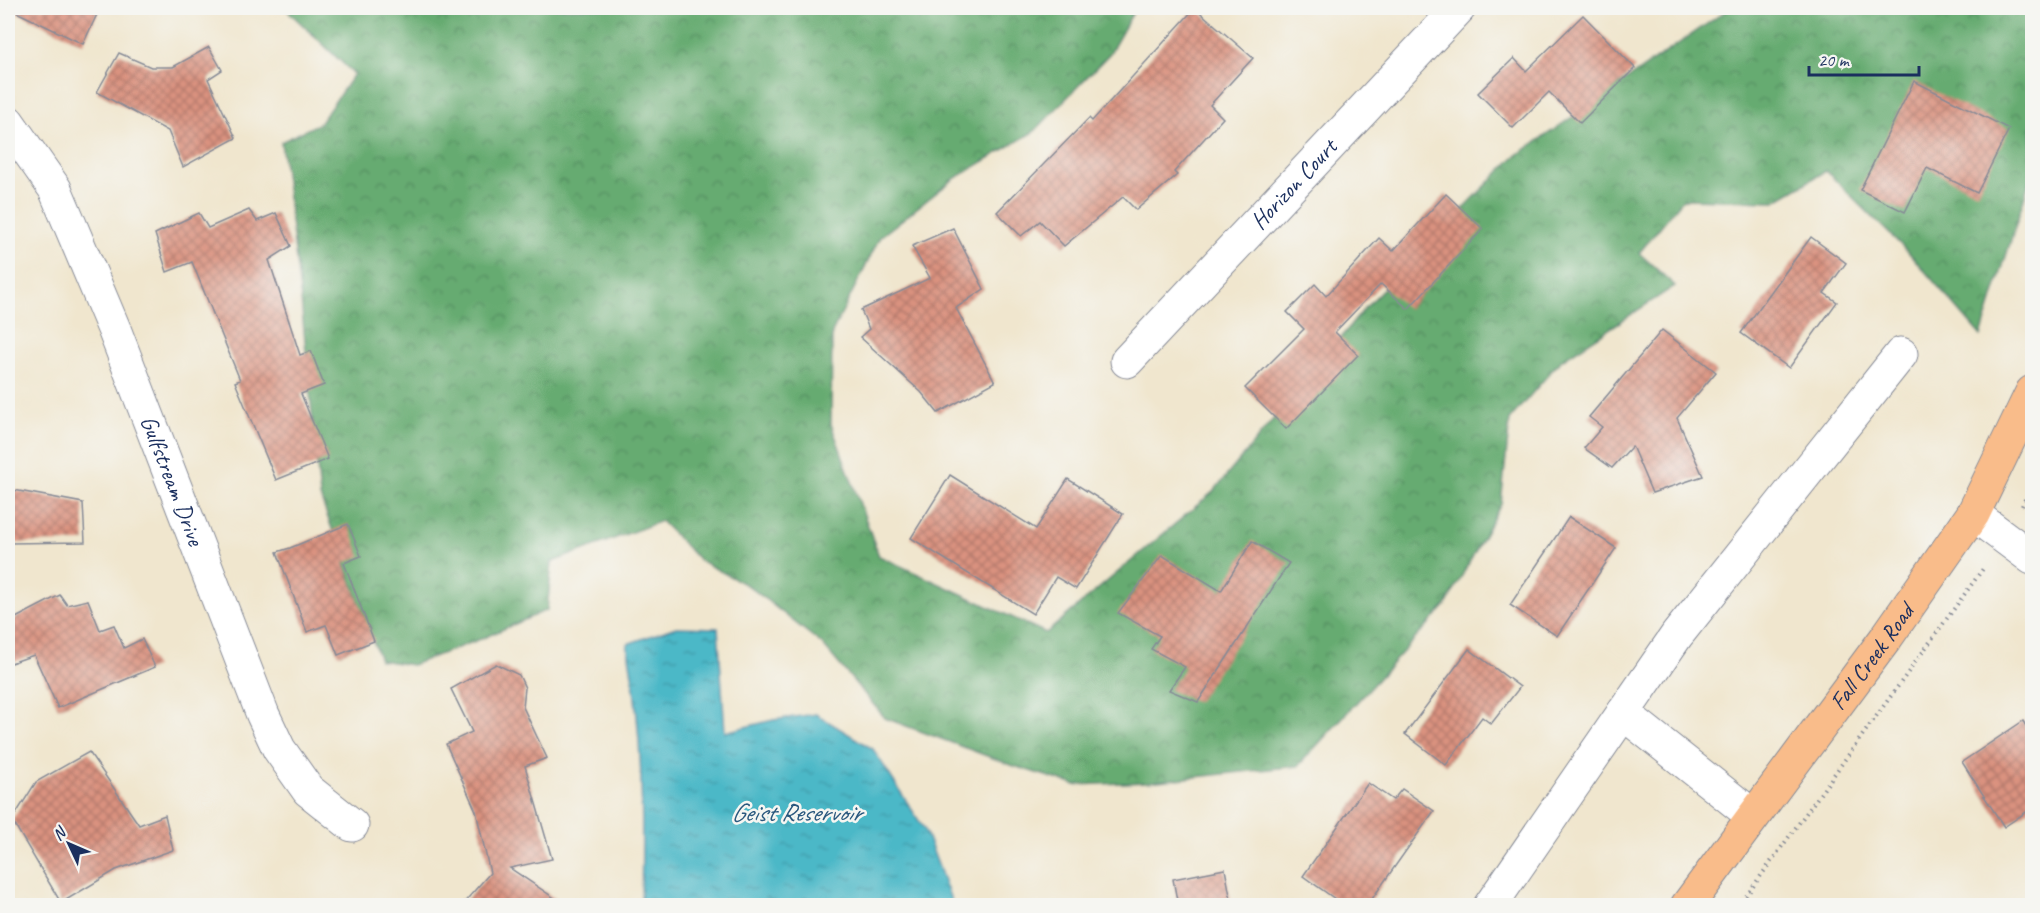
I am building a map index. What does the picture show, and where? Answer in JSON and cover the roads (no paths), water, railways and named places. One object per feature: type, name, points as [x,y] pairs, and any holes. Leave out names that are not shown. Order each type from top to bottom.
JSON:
[{"type":"main road","name":"Fall Creek Road","points":[[1688,906],[1886,638],[1973,514],[2032,392]]},
{"type":"street","name":"Horizon Court","points":[[1127,361],[1459,8]]},
{"type":"street","name":"Gulfstream Drive","points":[[8,122],[54,189],[59,200],[114,329],[262,715],[279,749],[308,790],[352,825]]},
{"type":"street","points":[[1490,906],[1677,635],[1901,354]]},
{"type":"street","points":[[1973,514],[2032,558]]},
{"type":"street","points":[[1623,713],[1753,816]]},
{"type":"water","name":"Geist Reservoir","points":[[676,627],[718,628],[725,732],[773,720],[816,714],[873,749],[925,830],[953,905],[641,905],[641,774],[636,709],[627,644]]}]
